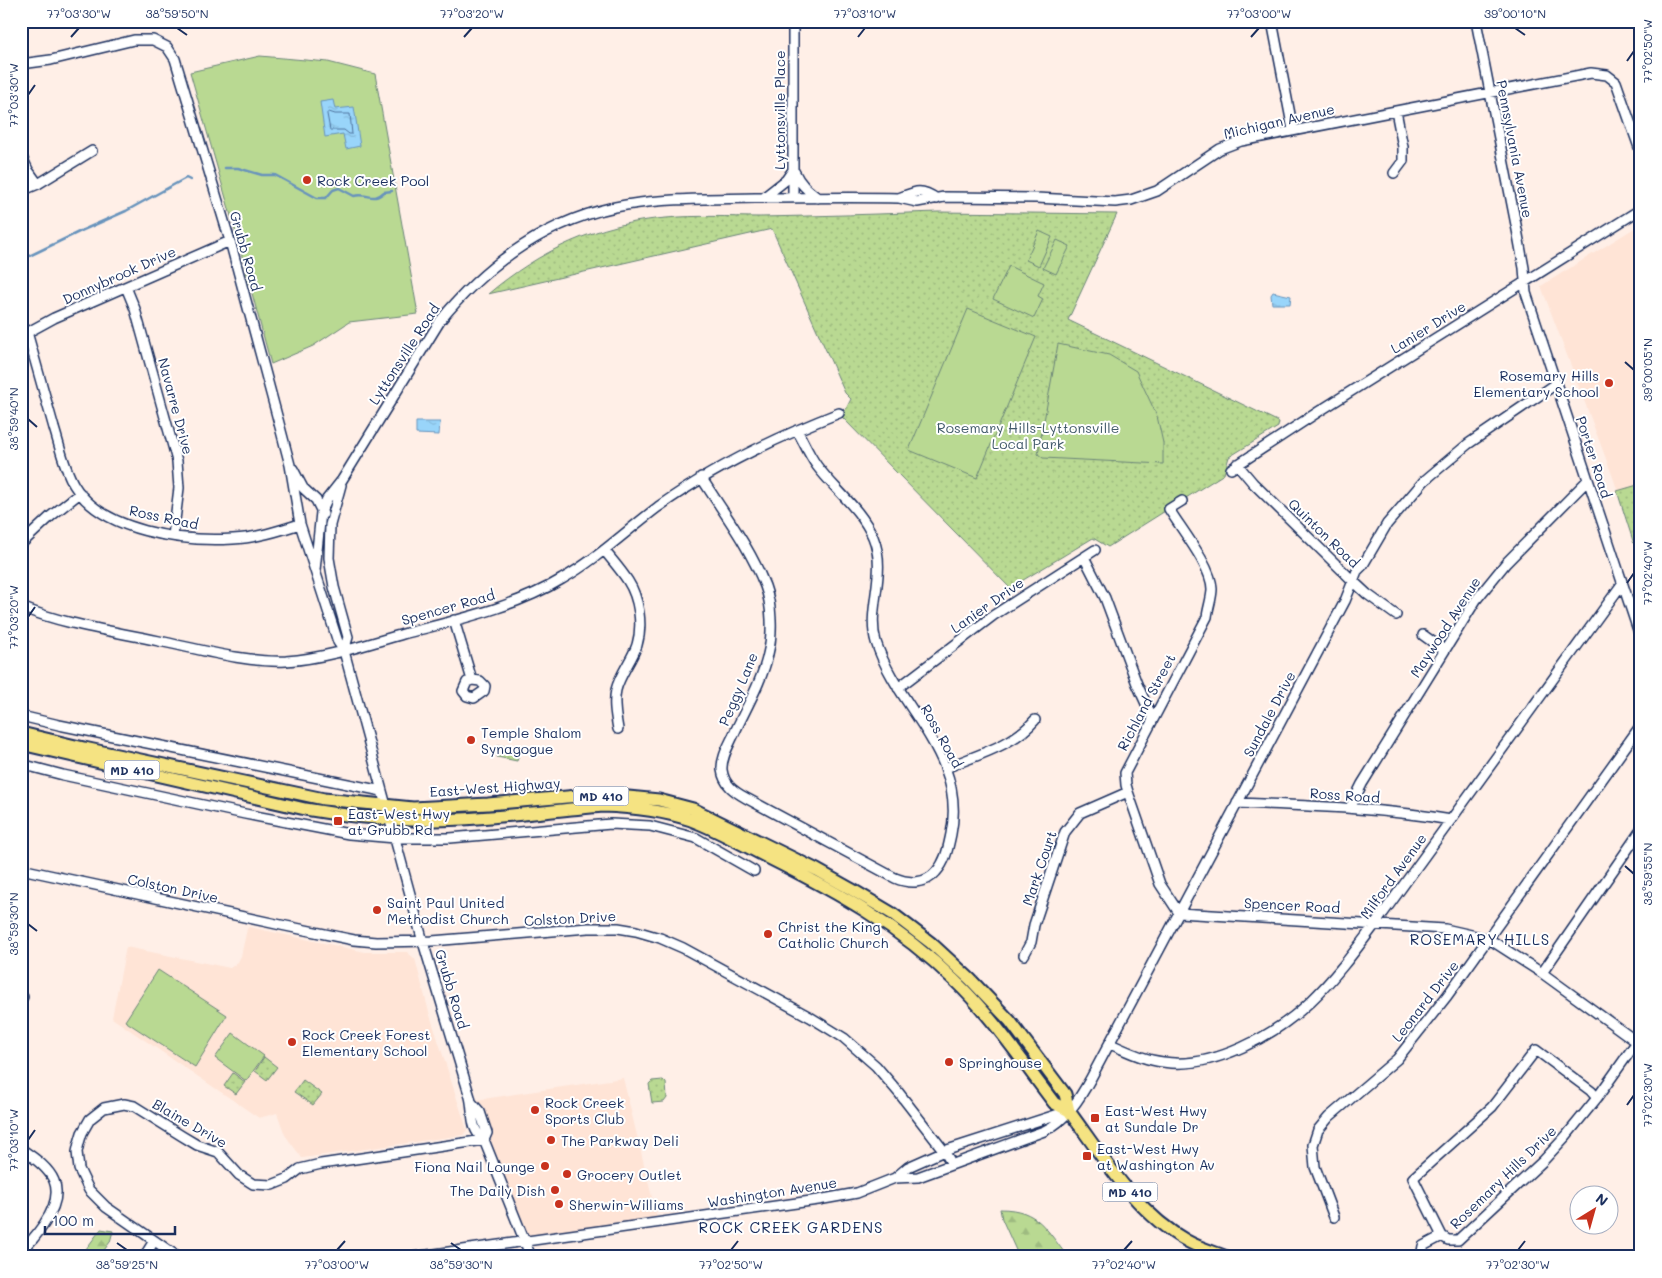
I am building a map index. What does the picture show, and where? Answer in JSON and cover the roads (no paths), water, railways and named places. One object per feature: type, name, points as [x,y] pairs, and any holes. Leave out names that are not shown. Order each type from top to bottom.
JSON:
[{"type":"main road","name":"East-West Highway","points":[[21,732],[84,748],[324,799],[413,808],[589,796],[618,796],[659,800],[693,809],[817,870],[851,889],[893,914],[931,943],[970,979],[1010,1021],[1065,1094],[1069,1111],[1133,1196],[1162,1225],[1188,1242],[1227,1257]]},
{"type":"main road","name":"East-West Highway","points":[[21,744],[305,809],[346,816],[390,819],[462,819],[602,806],[625,807],[666,813],[692,821],[851,901],[878,918],[932,958],[982,1010],[1054,1103],[1069,1111]]},
{"type":"street","name":"Lyttonsville Place","points":[[793,21],[793,198]]},
{"type":"street","points":[[1272,21],[1293,130]]},
{"type":"street","name":"Pennsylvania Avenue","points":[[1476,21],[1518,235],[1525,282]]},
{"type":"street","name":"Grubb Road","points":[[21,64],[51,60],[134,40],[154,40],[167,47],[174,59],[230,241],[290,465],[300,524],[338,642],[344,651],[423,942],[472,1103],[480,1112],[487,1133],[484,1140],[531,1257]]},
{"type":"street","name":"Michigan Avenue","points":[[793,198],[899,198],[917,190],[929,193],[937,198],[981,197],[1115,202],[1131,200],[1157,191],[1220,148],[1241,141],[1590,73],[1607,75],[1616,82],[1641,153]]},
{"type":"street","points":[[1394,173],[1403,162],[1403,147],[1396,111]]},
{"type":"street","points":[[21,191],[38,184],[92,151]]},
{"type":"street","points":[[21,155],[28,170],[38,184]]},
{"type":"street","points":[[763,198],[786,180],[793,170],[805,188],[818,198]]},
{"type":"street","name":"Lyttonsville Road","points":[[315,570],[321,512],[328,499],[342,480],[440,321],[457,300],[494,264],[537,236],[597,211],[626,205],[678,199],[793,198]]},
{"type":"street","name":"Lanier Drive","points":[[1234,466],[1641,210]]},
{"type":"street","name":"Donnybrook Drive","points":[[24,334],[54,318],[230,241]]},
{"type":"street","name":"Porter Road","points":[[1525,282],[1526,293],[1641,639]]},
{"type":"street","name":"Navarre Drive","points":[[126,287],[135,309],[177,460],[179,488],[173,536]]},
{"type":"street","name":"Ross Road","points":[[24,334],[67,472],[80,494],[98,509],[118,521],[137,528],[173,536],[206,540],[234,539],[266,534],[300,524]]},
{"type":"street","name":"Sundale Drive","points":[[1069,1111],[1081,1095],[1110,1044],[1345,601],[1357,571],[1363,565],[1387,524],[1424,481],[1468,444],[1556,384]]},
{"type":"street","name":"Spencer Road","points":[[21,607],[65,621],[223,654],[267,661],[306,659],[344,651],[454,620],[539,592],[563,579],[604,550],[656,508],[701,478],[730,461],[839,413]]},
{"type":"street","name":"Ross Road","points":[[746,798],[903,881],[922,882],[934,875],[942,866],[950,842],[953,824],[954,793],[951,781],[931,738],[885,666],[875,639],[874,615],[879,568],[873,537],[860,515],[817,466],[797,430]]},
{"type":"street","name":"Grubb Road","points":[[290,465],[303,488],[316,500],[321,512],[330,525],[329,558],[334,587],[348,637],[344,651]]},
{"type":"street","name":"Quinton Road","points":[[1234,466],[1367,594],[1396,615]]},
{"type":"street","name":"Peggy Lane","points":[[701,478],[750,555],[765,587],[771,619],[771,637],[763,671],[725,752],[722,770],[732,790],[746,798]]},
{"type":"street","name":"Lyttonsville Road","points":[[330,525],[342,480]]},
{"type":"street","name":"Maywood Avenue","points":[[1350,808],[1362,784],[1476,600],[1506,563],[1588,480]]},
{"type":"street","points":[[21,544],[51,516],[80,494]]},
{"type":"street","name":"Richland Street","points":[[1179,913],[1160,884],[1128,792],[1125,773],[1207,617],[1212,590],[1210,578],[1203,562],[1169,509],[1182,501]]},
{"type":"street","points":[[604,550],[628,581],[638,611],[640,629],[637,645],[616,690],[614,704],[618,729]]},
{"type":"street","name":"Lanier Drive","points":[[898,688],[994,616],[1095,550]]},
{"type":"street","points":[[1084,557],[1105,598],[1137,684],[1153,719]]},
{"type":"street","name":"Milford Avenue","points":[[1110,1044],[1139,1056],[1164,1063],[1194,1062],[1219,1057],[1277,1028],[1309,1003],[1342,968],[1376,923],[1622,584]]},
{"type":"street","points":[[454,620],[472,680]]},
{"type":"street","points":[[1423,635],[1444,650]]},
{"type":"street","points":[[21,716],[69,728],[382,791]]},
{"type":"street","points":[[946,768],[1012,740],[1026,730],[1035,720]]},
{"type":"street","name":"Leonard Drive","points":[[1334,1217],[1315,1167],[1313,1145],[1318,1130],[1329,1117],[1397,1058],[1447,996],[1641,725]]},
{"type":"street","points":[[21,764],[63,775],[245,814],[349,834],[395,838],[450,838],[611,824],[650,826],[696,838],[754,871]]},
{"type":"street","name":"Mark Court","points":[[1024,955],[1030,942],[1065,832],[1080,813],[1128,792]]},
{"type":"street","name":"Ross Road","points":[[1237,803],[1350,808],[1451,820]]},
{"type":"street","points":[[1542,973],[1641,830]]},
{"type":"street","points":[[714,848],[721,834]]},
{"type":"street","name":"Colston Drive","points":[[21,869],[354,940],[390,943],[423,942],[588,928],[618,928],[660,938],[683,948],[810,1017],[844,1038],[876,1066],[899,1092],[952,1164]]},
{"type":"street","name":"Spencer Road","points":[[1179,913],[1376,923],[1445,929],[1489,939],[1542,973]]},
{"type":"street","name":"Rosemary Hills Drive","points":[[1542,973],[1639,1039],[1597,1098],[1543,1161],[1458,1240],[1448,1240],[1442,1236],[1413,1178],[1492,1107],[1536,1050],[1591,1091],[1597,1098]]},
{"type":"street","name":"Blaine Drive","points":[[178,1257],[106,1207],[89,1190],[79,1169],[77,1152],[82,1133],[90,1119],[104,1108],[124,1104],[134,1106],[197,1145],[218,1152],[239,1175],[253,1184],[272,1185],[287,1179],[300,1169],[321,1164],[484,1140]]},
{"type":"street","name":"Washington Avenue","points":[[413,1257],[857,1193],[895,1178],[908,1167],[944,1151],[1069,1111]]},
{"type":"street","name":"Washington Avenue","points":[[895,1178],[918,1177],[1055,1126],[1069,1111]]},
{"type":"street","points":[[21,1149],[44,1165],[54,1181],[55,1194],[52,1211],[31,1242],[21,1250]]},
{"type":"street","name":"Rosemary Hills Drive","points":[[1421,1257],[1423,1246],[1442,1236]]},
{"type":"street","points":[[144,1257],[154,1241]]},
{"type":"water","points":[[333,100],[335,109],[354,107],[360,146],[346,149],[343,134],[325,137],[320,102]]},
{"type":"water","points":[[1273,292],[1291,296],[1290,304],[1272,304],[1271,295]]},
{"type":"water","points":[[416,422],[440,422],[439,435],[416,434]]},
{"type":"waterway","points":[[225,168],[238,168],[262,175],[275,175],[317,198],[326,198],[333,190],[339,188],[354,196],[376,197],[384,192],[392,191]]},
{"type":"waterway","points":[[21,260],[126,211],[186,178],[190,180]]},
{"type":"waterway","points":[[1049,1251],[1050,1257]]},
{"type":"railway","points":[[1636,21],[1641,43]]},
{"type":"place","name":"Rock Creek Pool","points":[[307,180]]},
{"type":"place","name":"Rosemary Hills Elementary School","points":[[1609,383]]},
{"type":"place","name":"Temple Shalom Synagogue","points":[[471,740]]},
{"type":"place","name":"East-West Hwy at Grubb Rd","points":[[338,821]]},
{"type":"place","name":"Saint Paul United Methodist Church","points":[[377,910]]},
{"type":"place","name":"Christ the King Catholic Church","points":[[768,934]]},
{"type":"place","name":"Rock Creek Forest Elementary School","points":[[292,1042]]},
{"type":"place","name":"Springhouse","points":[[949,1062]]},
{"type":"place","name":"Rock Creek Sports Club","points":[[535,1110]]},
{"type":"place","name":"East-West Hwy at Sundale Dr","points":[[1095,1118]]},
{"type":"place","name":"The Parkway Deli","points":[[551,1140]]},
{"type":"place","name":"East-West Hwy at Washington Av","points":[[1087,1156]]},
{"type":"place","name":"Fiona Nail Lounge","points":[[545,1166]]},
{"type":"place","name":"Grocery Outlet","points":[[567,1174]]},
{"type":"place","name":"The Daily Dish","points":[[555,1190]]},
{"type":"place","name":"Sherwin-Williams","points":[[559,1204]]},
{"type":"district","name":"ROSEMARY HILLS","points":[[1480,939]]},
{"type":"district","name":"ROCK CREEK GARDENS","points":[[791,1227]]},
{"type":"park label","name":"Rosemary Hills-Lyttonsville Local Park","points":[[1028,436]]}]
